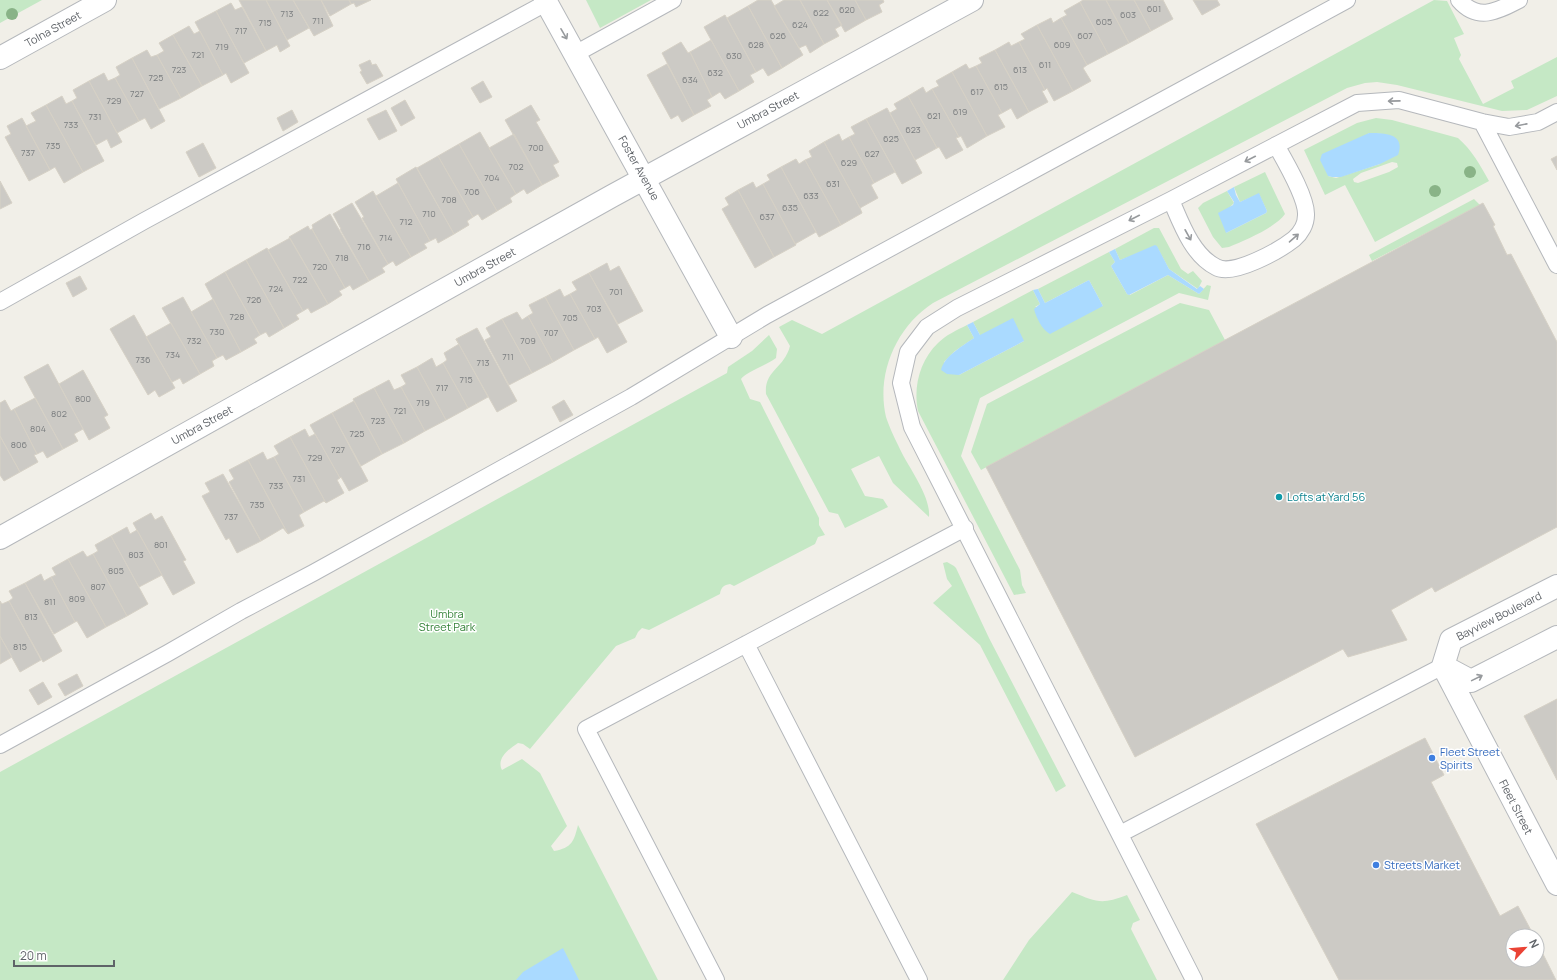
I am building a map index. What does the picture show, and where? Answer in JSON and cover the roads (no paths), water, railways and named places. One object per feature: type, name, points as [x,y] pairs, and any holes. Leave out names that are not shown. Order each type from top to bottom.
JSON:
[{"type":"street","name":"Tolna Street","points":[[0,58],[105,0]]},
{"type":"street","name":"Umbra Street","points":[[0,538],[644,178],[972,0]]},
{"type":"street","name":"Foster Avenue","points":[[545,1],[732,337]]},
{"type":"street","name":"Bayview Boulevard","points":[[1443,666],[1452,640],[1557,586]]},
{"type":"street","points":[[1443,666],[1471,681],[1557,636]]},
{"type":"street","name":"Fleet Street","points":[[1443,666],[1557,884]]},
{"type":"lane","points":[[575,54],[673,0]]},
{"type":"lane","points":[[0,745],[624,401],[767,315],[1347,0]]},
{"type":"lane","points":[[1459,0],[1464,6],[1484,14],[1502,9],[1519,0]]},
{"type":"lane","points":[[0,302],[545,1]]},
{"type":"lane","points":[[1194,980],[912,427],[901,383],[908,352],[928,328],[957,308],[1171,200],[1356,103],[1399,100],[1482,122],[1509,127],[1538,122],[1557,112]]},
{"type":"lane","points":[[1482,122],[1557,265]]},
{"type":"lane","points":[[1171,200],[1192,243],[1204,259],[1218,268],[1235,268],[1252,263],[1294,238],[1303,228],[1305,222],[1306,215],[1304,201],[1276,145]]},
{"type":"lane","points":[[716,980],[586,729],[964,528]]},
{"type":"lane","points":[[746,644],[919,980]]},
{"type":"lane","points":[[1120,834],[1443,666]]},
{"type":"water","points":[[1369,133],[1387,134],[1396,138],[1399,142],[1400,148],[1398,155],[1380,164],[1341,177],[1328,176],[1320,160],[1322,154]]},
{"type":"water","points":[[1234,187],[1240,202],[1259,193],[1267,211],[1266,213],[1226,233],[1218,213],[1233,205],[1234,202],[1227,191]]},
{"type":"water","points":[[1155,245],[1157,246],[1169,269],[1197,289],[1200,286],[1204,289],[1199,294],[1168,275],[1129,295],[1127,294],[1111,266],[1115,262],[1109,252],[1115,249],[1120,260]]},
{"type":"water","points":[[1089,280],[1103,306],[1050,334],[1044,330],[1034,309],[1040,304],[1033,290],[1038,289],[1045,303]]},
{"type":"water","points":[[1013,318],[1024,341],[959,375],[947,374],[941,370],[946,360],[950,356],[974,338],[967,325],[973,322],[980,335]]},
{"type":"water","points":[[563,948],[579,980],[516,980],[523,972]]},
{"type":"place","name":"Lofts at Yard 56","points":[[1279,497]]},
{"type":"place","name":"Fleet Street Spirits","points":[[1432,758]]},
{"type":"place","name":"Streets Market","points":[[1376,865]]},
{"type":"park label","name":"Umbra Street Park","points":[[447,620]]}]
